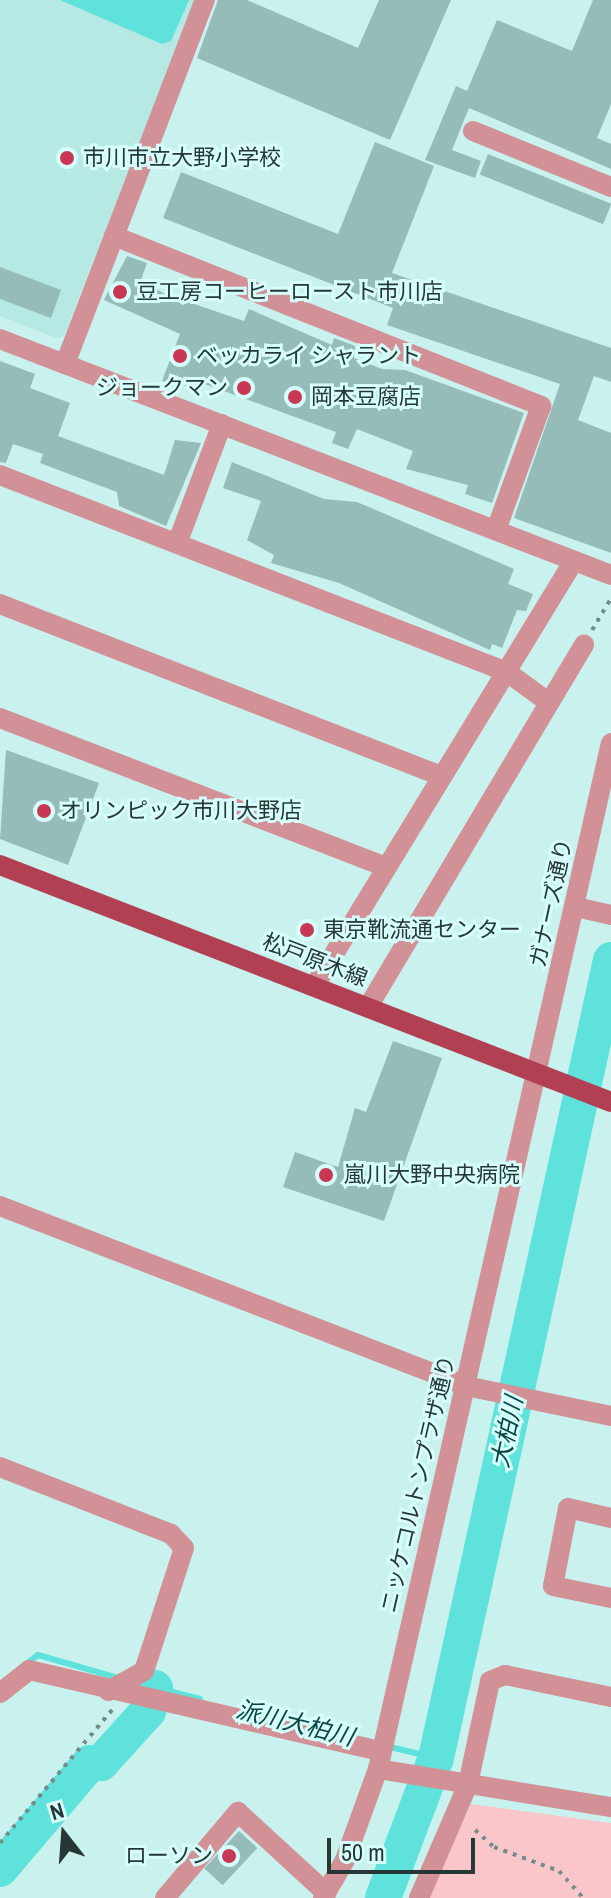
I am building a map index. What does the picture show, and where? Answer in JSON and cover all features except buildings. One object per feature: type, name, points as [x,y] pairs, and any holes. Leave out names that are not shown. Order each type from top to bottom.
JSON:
[{"type":"main road","name":"松戸原木線","points":[[0,865],[608,1101]]},
{"type":"street","points":[[65,364],[205,0]]},
{"type":"street","points":[[473,133],[611,187]]},
{"type":"street","points":[[114,236],[541,406],[496,530]]},
{"type":"street","points":[[0,339],[611,575]]},
{"type":"street","points":[[178,541],[222,424]]},
{"type":"street","points":[[1,478],[178,541],[507,672],[548,702]]},
{"type":"street","points":[[315,985],[384,866],[574,561]]},
{"type":"street","points":[[0,604],[442,776]]},
{"type":"street","points":[[368,1007],[584,644]]},
{"type":"street","points":[[0,718],[384,866]]},
{"type":"street","name":"ガナーズ通り","points":[[547,1077],[576,907],[611,743]]},
{"type":"street","points":[[576,907],[611,915]]},
{"type":"street","name":"ニッケコルトンプラザ通り","points":[[325,1896],[380,1760],[466,1386],[547,1077]]},
{"type":"street","points":[[0,1206],[488,1394],[611,1416]]},
{"type":"street","points":[[0,1467],[171,1534],[184,1548],[144,1671],[121,1695]]},
{"type":"street","points":[[611,1518],[568,1508],[553,1586],[611,1598]]},
{"type":"street","points":[[0,1693],[29,1670],[380,1760],[402,1774],[611,1807]]},
{"type":"street","points":[[419,1898],[461,1783],[485,1686],[495,1677],[611,1697]]},
{"type":"street","points":[[165,1898],[238,1812],[325,1896]]},
{"type":"path","points":[[584,644],[611,598]]},
{"type":"path","points":[[0,1843],[121,1695]]},
{"type":"path","points":[[475,1830],[494,1847],[559,1871],[583,1898]]},
{"type":"shaded area","name":"市川市立大野小学校","points":[[0,0],[195,0],[64,336],[56,338],[0,316]]},
{"type":"shaded area","points":[[471,1804],[611,1823],[611,1898],[427,1898]]},
{"type":"water","points":[[60,0],[189,0],[171,41],[162,44]]},
{"type":"waterway","name":"大柏川","points":[[383,1898],[436,1758],[611,960]]},
{"type":"waterway","name":"派川大柏川","points":[[25,1665],[38,1655],[119,1678]]},
{"type":"waterway","name":"派川大柏川","points":[[134,1682],[200,1699]]},
{"type":"waterway","name":"派川大柏川","points":[[0,1869],[90,1763],[101,1763],[148,1711],[155,1688]]},
{"type":"waterway","name":"派川大柏川","points":[[386,1746],[436,1758]]},
{"type":"place","name":"市川市立大野小学校","points":[[67,158]]},
{"type":"place","name":"豆工房コーヒーロースト市川店","points":[[120,292]]},
{"type":"place","name":"ベッカライ シャラント","points":[[180,356]]},
{"type":"place","name":"ジョークマン","points":[[244,388]]},
{"type":"place","name":"岡本豆腐店","points":[[295,397]]},
{"type":"place","name":"オリンピック市川大野店","points":[[44,811]]},
{"type":"place","name":"東京靴流通センター","points":[[307,930]]},
{"type":"place","name":"嵐川大野中央病院","points":[[326,1175]]},
{"type":"place","name":"ローソン","points":[[229,1856]]}]
